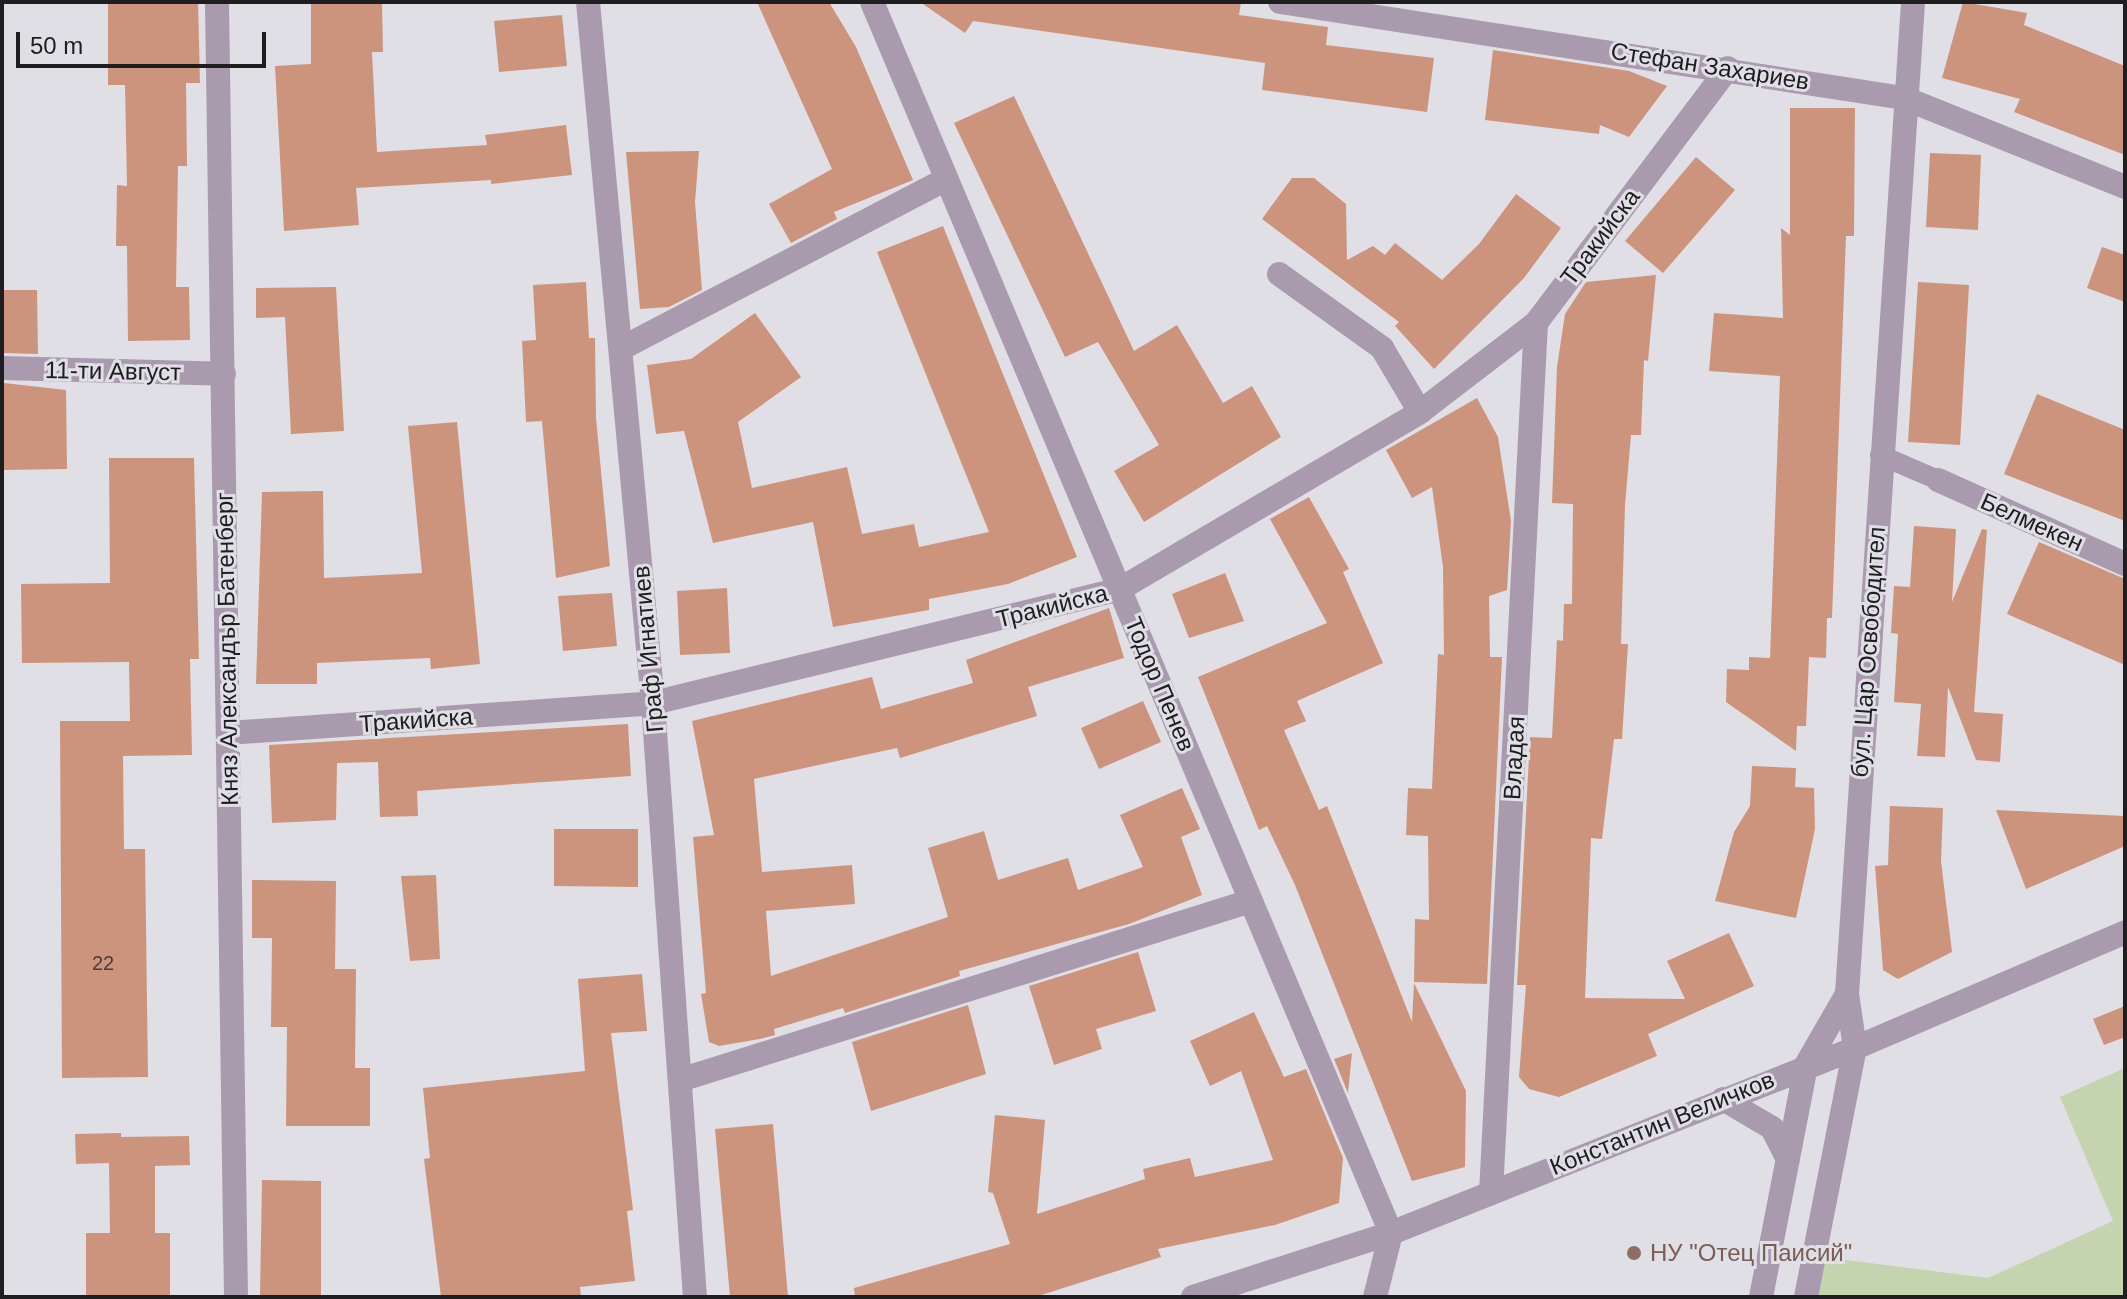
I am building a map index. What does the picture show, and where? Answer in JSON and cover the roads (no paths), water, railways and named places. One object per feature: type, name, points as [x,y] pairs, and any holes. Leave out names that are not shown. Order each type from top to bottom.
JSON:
[{"type":"street","name":"Княз Александър Батенберг","points":[[217,2],[236,1297]]},
{"type":"street","name":"Граф Игнатиев","points":[[588,2],[653,703],[695,1297]]},
{"type":"street","name":"Тодор Пенев","points":[[872,2],[1391,1233]]},
{"type":"street","name":"Стефан Захариев","points":[[1280,2],[1426,13],[1904,98],[2125,187]]},
{"type":"street","name":"бул. Цар Освободител","points":[[1806,1297],[1855,1048],[1847,994],[1880,455],[1913,2]]},
{"type":"street","name":"Тракийска","points":[[228,733],[653,703],[1120,589],[1420,412],[1536,323],[1728,68]]},
{"type":"street","points":[[622,348],[946,179]]},
{"type":"street","points":[[1279,274],[1382,348],[1420,412]]},
{"type":"street","name":"Владая","points":[[1491,1193],[1536,323]]},
{"type":"street","name":"11-ти Август","points":[[2,368],[224,374]]},
{"type":"street","points":[[1880,455],[1938,480]]},
{"type":"street","name":"Белмекен","points":[[1938,480],[2125,564]]},
{"type":"street","points":[[680,1080],[1251,901]]},
{"type":"street","name":"Константин Величков","points":[[1193,1297],[1391,1233],[1855,1048],[2125,932]]},
{"type":"street","points":[[1761,1297],[1806,1065],[1847,994]]},
{"type":"street","points":[[1723,1099],[1772,1128],[1788,1159]]},
{"type":"street","points":[[1375,1297],[1391,1233]]},
{"type":"place","name":"НУ \"Отец Паисий\"","points":[[1634,1253]]}]
